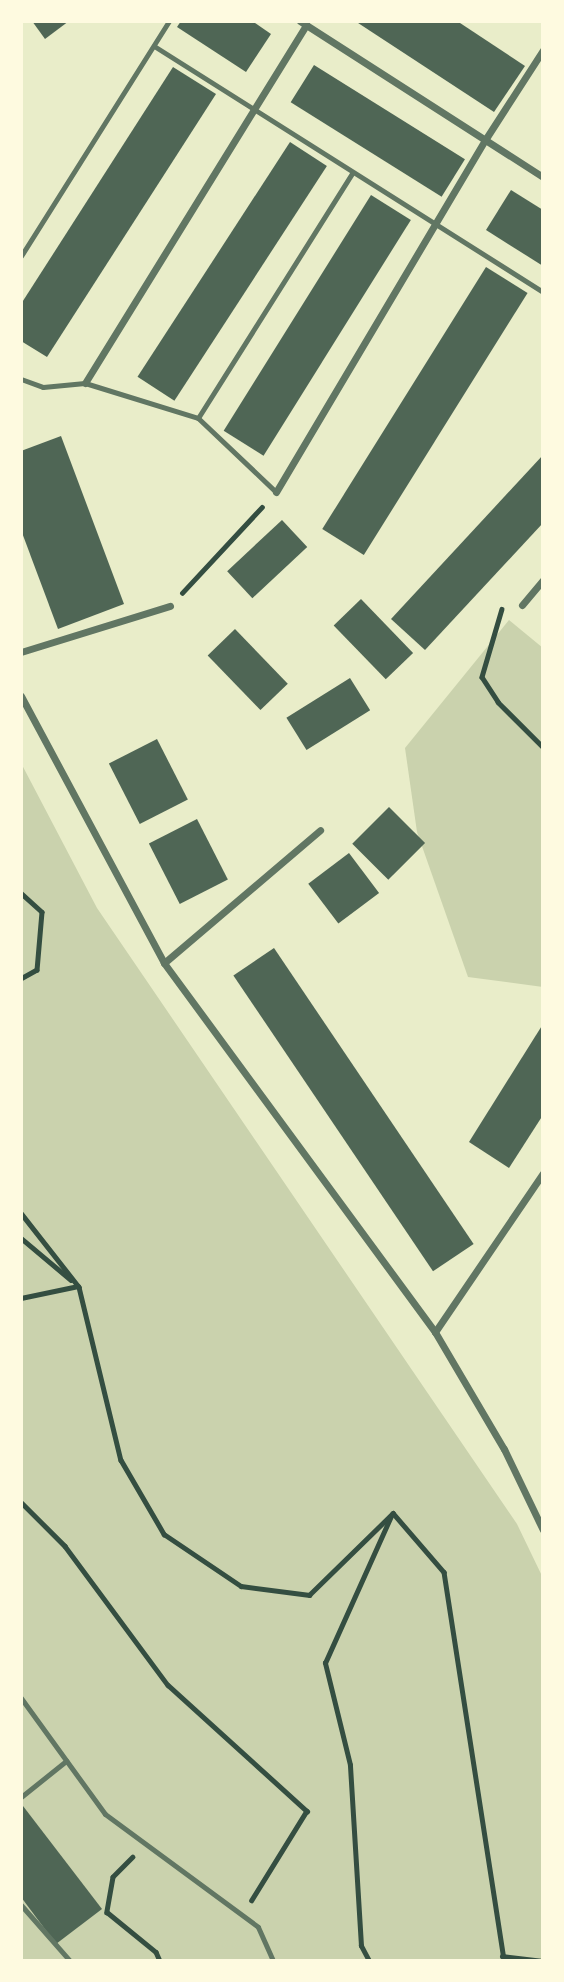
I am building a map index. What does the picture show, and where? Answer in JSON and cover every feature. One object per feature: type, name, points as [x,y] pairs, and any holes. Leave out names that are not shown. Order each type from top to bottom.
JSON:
[{"type":"street","points":[[85,383],[303,23],[543,177]]},
{"type":"street","points":[[276,492],[485,140],[543,50]]},
{"type":"street","points":[[522,605],[543,580]]},
{"type":"street","points":[[21,652],[170,606]]},
{"type":"street","points":[[21,695],[163,963],[435,1332],[504,1449],[543,1530]]},
{"type":"street","points":[[163,963],[320,830]]},
{"type":"street","points":[[435,1332],[543,1172]]},
{"type":"lane","points":[[21,256],[169,21]]},
{"type":"lane","points":[[153,46],[543,292]]},
{"type":"lane","points":[[198,418],[352,173]]},
{"type":"lane","points":[[21,379],[43,387],[85,383],[198,418],[276,492]]},
{"type":"lane","points":[[21,1698],[105,1814],[258,1927],[273,1961]]},
{"type":"lane","points":[[21,1797],[66,1761]]},
{"type":"lane","points":[[21,1905],[69,1961]]},
{"type":"path","points":[[170,606],[276,492]]},
{"type":"path","points":[[522,605],[503,606],[482,677],[498,702],[543,747]]},
{"type":"path","points":[[21,893],[42,912],[37,970],[21,979]]},
{"type":"path","points":[[21,1213],[79,1287],[121,1461],[163,1534],[241,1586],[309,1595],[393,1513]]},
{"type":"path","points":[[21,1238],[79,1287]]},
{"type":"path","points":[[21,1298],[79,1287]]},
{"type":"path","points":[[21,1502],[65,1546],[168,1685],[307,1811],[242,1915]]},
{"type":"path","points":[[393,1513],[444,1572],[503,1959],[543,1961]]},
{"type":"path","points":[[369,1961],[361,1946],[350,1765],[325,1662],[393,1513]]},
{"type":"path","points":[[146,1844],[113,1877],[107,1912],[156,1952],[160,1961]]},
{"type":"green space","points":[[509,620],[543,648],[543,987],[468,977],[417,832],[405,748]]},
{"type":"green space","points":[[21,763],[97,908],[517,1524],[543,1578],[543,1961],[21,1961]]},
{"type":"building","points":[[32,21],[69,21],[45,39]]},
{"type":"building","points":[[181,21],[252,21],[271,34],[246,72],[177,27]]},
{"type":"building","points":[[355,21],[457,21],[525,66],[494,112]]},
{"type":"building","points":[[314,65],[465,159],[442,197],[291,102]]},
{"type":"building","points":[[173,67],[216,94],[47,357],[21,341],[21,304]]},
{"type":"building","points":[[290,142],[327,166],[174,401],[138,377]]},
{"type":"building","points":[[511,190],[543,210],[543,266],[486,230]]},
{"type":"building","points":[[371,195],[411,220],[264,456],[224,431]]},
{"type":"building","points":[[486,267],[528,293],[364,555],[322,529]]},
{"type":"building","points":[[61,436],[124,604],[58,629],[21,530],[21,451]]},
{"type":"building","points":[[543,455],[543,523],[425,650],[391,619]]},
{"type":"building","points":[[282,520],[307,547],[252,598],[227,571]]},
{"type":"building","points":[[361,599],[413,653],[386,679],[334,625]]},
{"type":"building","points":[[235,629],[288,684],[260,710],[208,655]]},
{"type":"building","points":[[350,678],[370,710],[307,750],[286,718]]},
{"type":"building","points":[[157,739],[188,800],[140,824],[109,764]]},
{"type":"building","points":[[389,807],[425,843],[388,880],[352,844]]},
{"type":"building","points":[[197,819],[228,880],[180,904],[149,844]]},
{"type":"building","points":[[349,853],[379,893],[338,924],[308,884]]},
{"type":"building","points":[[274,948],[474,1244],[433,1271],[233,975]]},
{"type":"building","points":[[543,1024],[543,1115],[509,1168],[469,1142]]},
{"type":"building","points":[[23,1806],[102,1909],[56,1944],[21,1897]]}]
